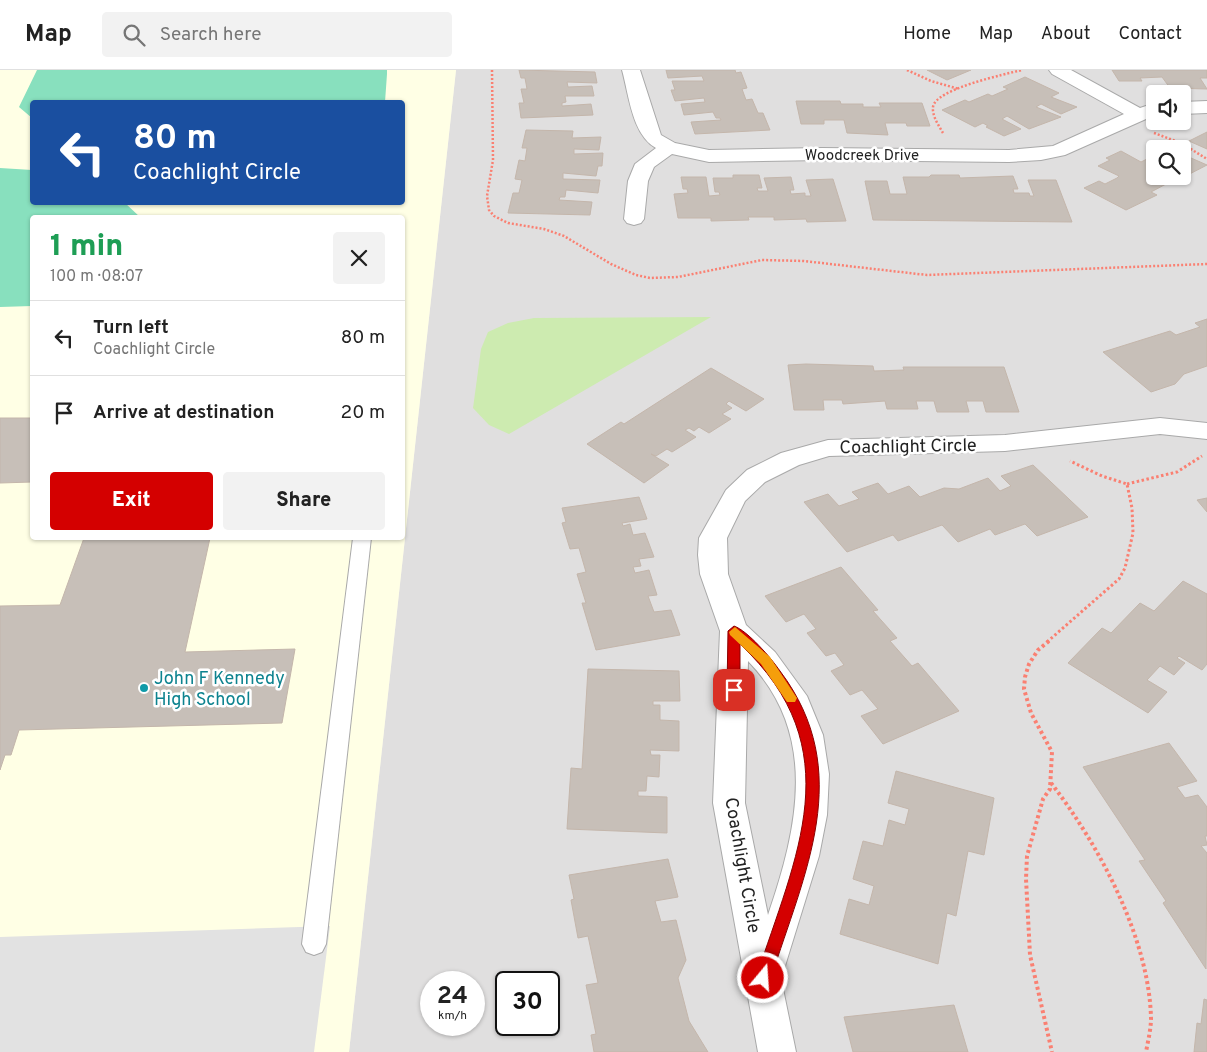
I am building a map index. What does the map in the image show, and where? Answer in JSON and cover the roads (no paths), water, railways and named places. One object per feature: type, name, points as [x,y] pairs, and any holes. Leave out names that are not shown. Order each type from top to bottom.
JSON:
[{"type":"street","name":"Woodcreek Drive","points":[[631,70],[648,130],[654,139],[669,148],[709,156],[1026,156],[1058,151],[1146,112]]},
{"type":"street","name":"Woodcreek Drive","points":[[1058,70],[1146,112]]},
{"type":"street","points":[[1191,108],[1207,107]]},
{"type":"street","points":[[634,220],[638,181],[645,164],[669,148]]},
{"type":"street","name":"Coachlight Circle","points":[[777,1052],[729,803],[735,652],[734,631],[714,574],[713,538],[735,496],[756,476],[790,458],[828,448],[853,445],[922,446],[1005,443],[1160,426],[1207,431]]},
{"type":"street","name":"Coachlight Circle","points":[[734,631],[766,660],[785,686],[800,716],[809,744],[812,775],[813,806],[808,839],[763,978]]},
{"type":"lane","points":[[314,944],[362,540]]},
{"type":"place","name":"John F Kennedy High School","points":[[144,688]]}]
